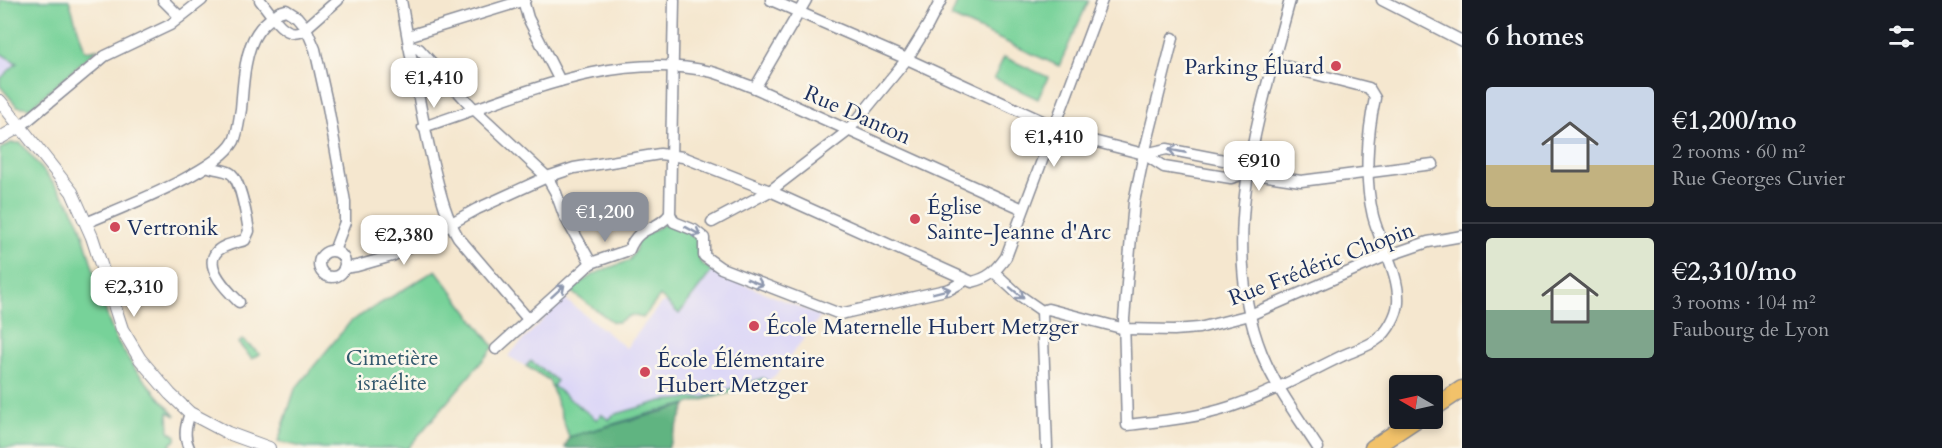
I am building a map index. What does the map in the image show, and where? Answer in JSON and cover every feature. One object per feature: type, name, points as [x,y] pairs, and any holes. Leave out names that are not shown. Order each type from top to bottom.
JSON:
[{"type":"main road","points":[[1443,402],[1462,389]]},
{"type":"main road","points":[[1373,448],[1402,429]]},
{"type":"street","points":[[163,0],[180,18]]},
{"type":"street","points":[[0,138],[21,126],[105,56],[170,25],[202,0]]},
{"type":"street","points":[[260,0],[281,27],[292,33],[306,28],[339,0]]},
{"type":"street","points":[[401,0],[423,127],[450,223],[458,237],[528,319]]},
{"type":"street","points":[[408,41],[524,0],[528,18],[560,81]]},
{"type":"street","points":[[674,0],[670,214],[674,222],[704,238],[704,256],[721,268],[840,314],[950,289],[966,280]]},
{"type":"street","points":[[771,0],[1055,127],[1093,141],[1144,154],[1164,167],[1231,178],[1247,173],[1301,181],[1433,165]]},
{"type":"street","points":[[755,88],[806,0]]},
{"type":"street","points":[[712,222],[770,191],[848,131],[907,59],[941,0]]},
{"type":"street","points":[[344,267],[392,256],[450,223],[548,177],[574,168],[660,154],[683,157],[770,191],[966,280],[972,282],[984,279],[995,273],[1006,257],[1102,0]]},
{"type":"street","points":[[1290,0],[1247,173],[1242,257],[1250,315],[1262,353],[1278,387],[1318,448]]},
{"type":"street","points":[[1382,0],[1462,40]]},
{"type":"street","points":[[86,223],[140,200],[207,166],[223,154],[234,141],[239,125],[250,48],[257,33],[279,12],[286,10],[297,17],[306,28],[315,49],[328,107],[345,202],[345,222],[334,250]]},
{"type":"street","points":[[1173,38],[1134,202],[1125,329],[1127,425],[1180,419],[1230,407],[1379,339],[1392,321],[1398,304],[1396,280],[1372,214],[1368,129],[1375,98],[1369,88],[1273,63]]},
{"type":"street","points":[[408,41],[419,49],[475,110],[548,177],[564,215],[591,263]]},
{"type":"street","name":"Rue Danton","points":[[423,127],[560,81],[603,70],[673,66],[713,72],[755,88],[1023,209]]},
{"type":"street","points":[[0,101],[72,192],[86,223],[114,308],[129,343],[154,376],[190,413],[228,433],[269,448]]},
{"type":"street","points":[[1144,154],[1167,149],[1234,162],[1247,173]]},
{"type":"street","points":[[207,166],[214,170],[230,172],[236,177],[243,204],[249,231],[245,240],[223,247],[215,253],[213,261],[219,281],[239,302]]},
{"type":"street","points":[[496,349],[591,263],[629,250],[638,234],[663,223],[670,214]]},
{"type":"street","name":"Rue Frédéric Chopin","points":[[995,273],[1019,295],[1042,311],[1048,309],[1125,329],[1174,330],[1199,328],[1250,315],[1386,256],[1428,242],[1462,236]]},
{"type":"street","points":[[334,250],[345,260],[340,274],[333,277],[325,275],[318,265],[320,257],[334,250]]},
{"type":"street","points":[[1042,311],[1047,448]]},
{"type":"street","points":[[189,448],[185,441],[185,434],[190,413]]},
{"type":"shaded area","points":[[0,53],[17,63],[0,79]]},
{"type":"shaded area","name":"École Élémentaire Hubert Metzger","points":[[712,271],[821,316],[777,374],[769,380],[770,383],[651,413],[569,437],[549,380],[508,356],[564,298],[626,348],[661,303],[666,303],[680,314]]},
{"type":"green space","points":[[0,0],[69,0],[85,51],[97,49],[30,108],[17,106],[0,86],[0,79],[17,63],[0,53]]},
{"type":"green space","points":[[958,0],[1089,0],[1059,66],[951,17]]},
{"type":"green space","points":[[1004,57],[1048,77],[1038,99],[994,78]]},
{"type":"green space","points":[[11,143],[21,143],[69,203],[80,224],[116,339],[134,368],[176,416],[168,412],[169,431],[176,436],[176,440],[170,444],[172,448],[0,448],[0,149]]},
{"type":"green space","points":[[670,221],[699,237],[700,262],[712,271],[679,314],[660,296],[643,318],[631,315],[618,322],[613,322],[570,291],[584,280],[629,261],[636,249],[637,239]]},
{"type":"green space","name":"Cimetière israélite","points":[[436,270],[494,347],[408,448],[308,448],[278,442],[295,389],[351,321]]},
{"type":"green space","points":[[242,340],[260,354],[252,359],[238,343]]},
{"type":"green space","points":[[531,361],[557,381],[553,386],[597,420],[601,414],[609,420],[613,415],[662,401],[705,397],[763,378],[770,383],[651,413],[569,437],[549,380],[526,366]]},
{"type":"green space","points":[[686,405],[668,448],[565,448],[569,437]]},
{"type":"place","name":"Parking Éluard","points":[[1336,66]]},
{"type":"place","name":"Église Sainte-Jeanne d'Arc","points":[[915,219]]},
{"type":"place","name":"Vertronik","points":[[115,227]]},
{"type":"place","name":"École Maternelle Hubert Metzger","points":[[754,326]]},
{"type":"place","name":"École Élémentaire Hubert Metzger","points":[[645,372]]}]
